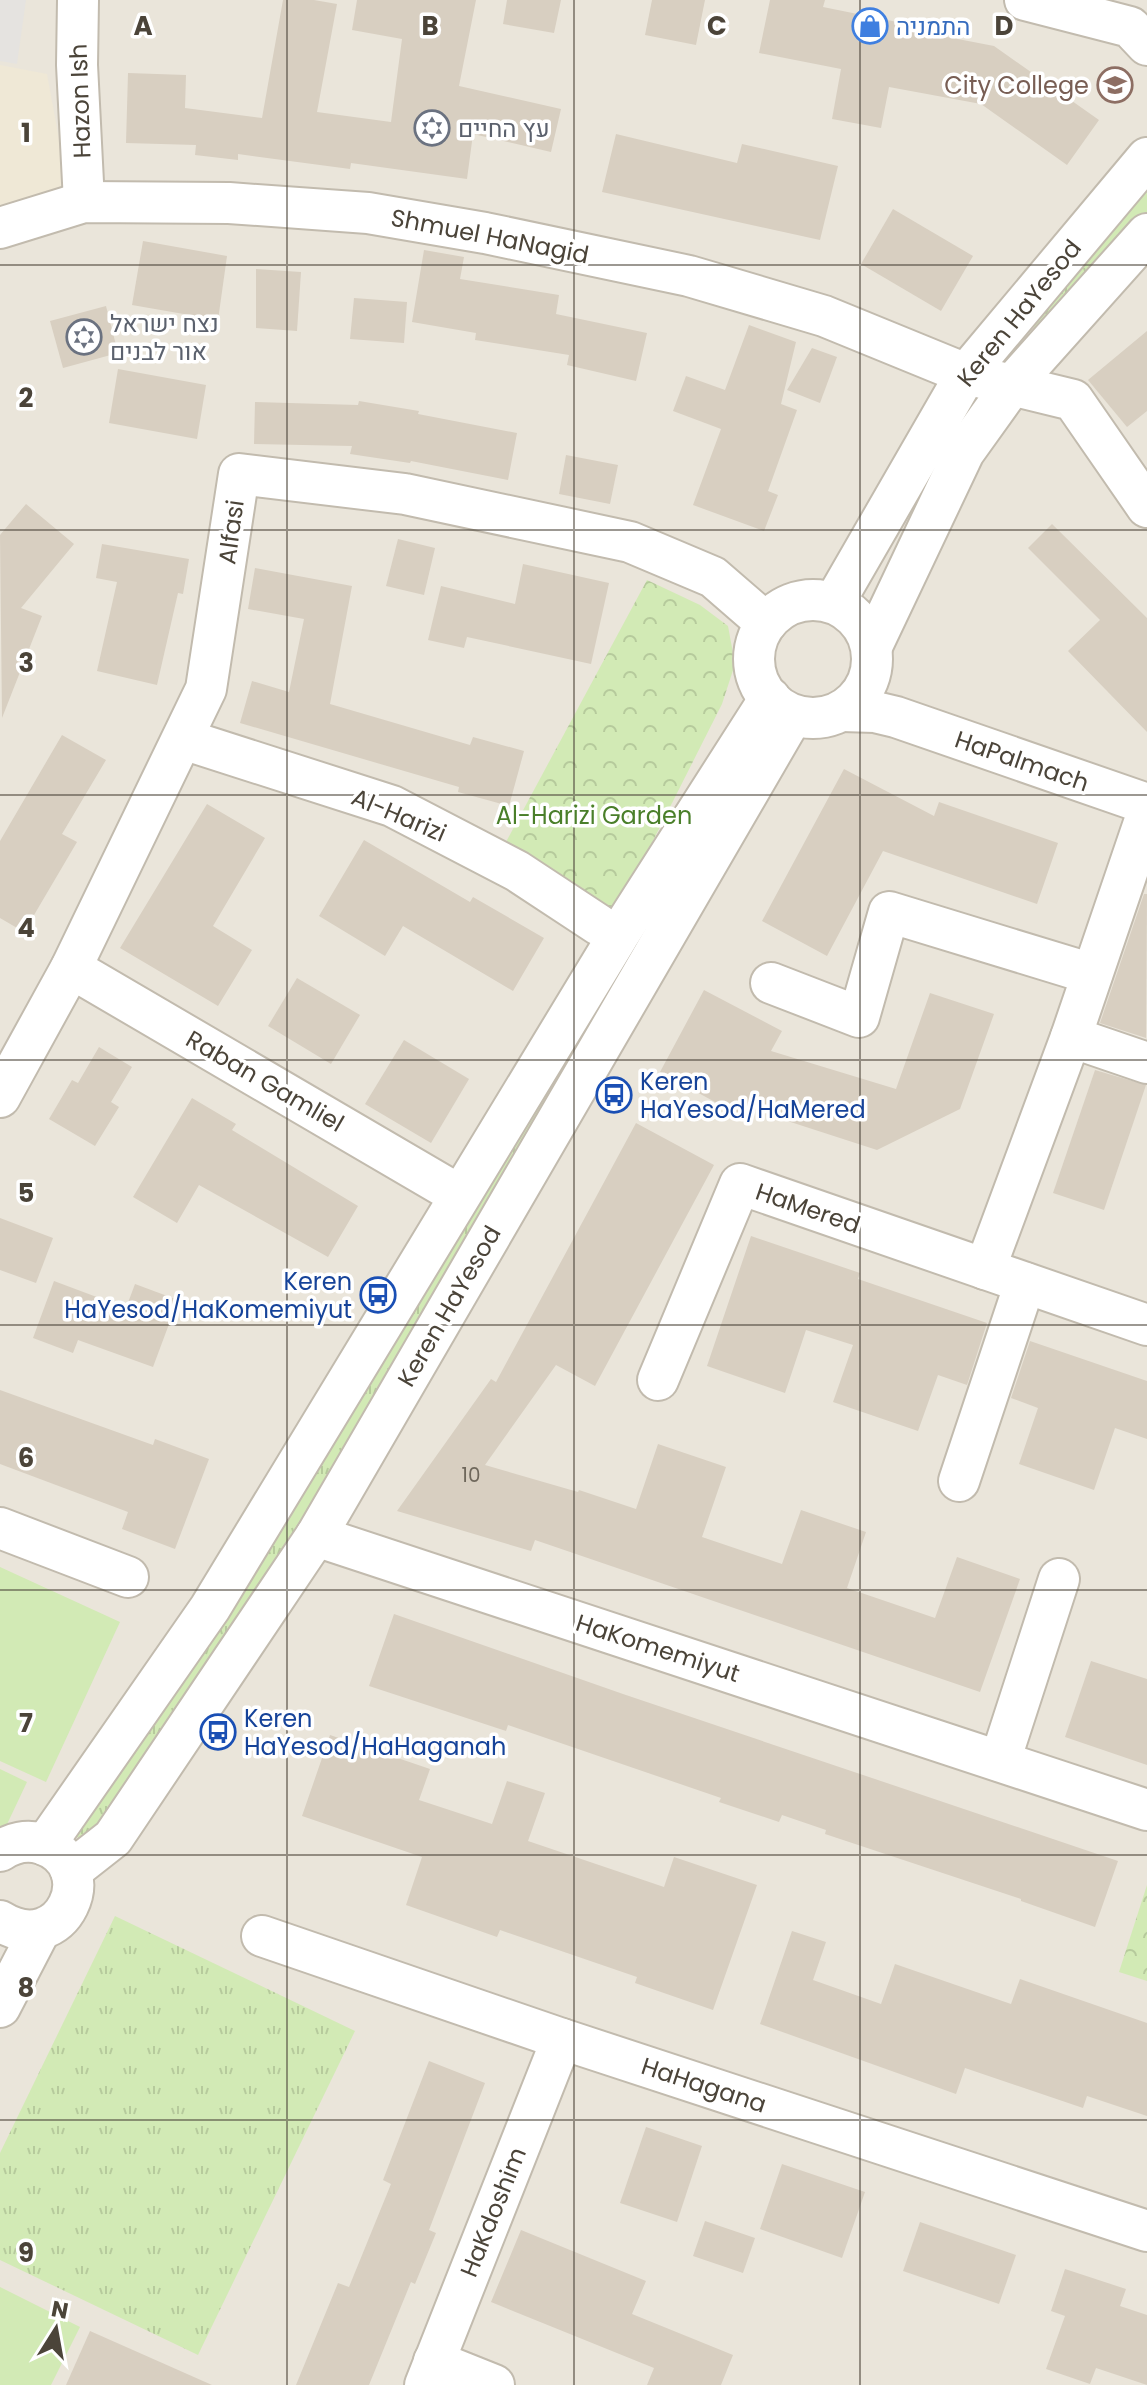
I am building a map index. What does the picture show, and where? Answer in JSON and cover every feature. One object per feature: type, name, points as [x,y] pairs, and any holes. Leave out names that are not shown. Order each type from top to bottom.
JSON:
[{"type":"street","name":"Hazon Ish","points":[[78,0],[77,65],[84,202]]},
{"type":"street","points":[[1025,0],[1130,27],[1147,45]]},
{"type":"street","name":"Keren HaYesod","points":[[834,603],[966,374],[1147,158]]},
{"type":"street","name":"Shmuel HaNagid","points":[[0,228],[84,202],[229,203],[368,213],[485,233],[689,276],[824,316],[966,374],[1073,400],[1147,507]]},
{"type":"street","name":"Keren HaYesod","points":[[872,656],[964,452],[1012,385],[1147,234]]},
{"type":"street","name":"Alfasi","points":[[0,1097],[71,968],[206,689],[239,474],[405,494],[630,542],[713,577],[766,623]]},
{"type":"street","points":[[872,656],[862,691],[842,711],[826,717],[810,718],[781,706],[760,685],[754,653],[766,623],[780,610],[797,602],[816,599],[834,603],[852,613],[864,628],[872,656],[880,702],[896,717]]},
{"type":"street","name":"Keren HaYesod","points":[[58,1858],[618,936],[781,706]]},
{"type":"street","name":"Keren HaYesod","points":[[58,1858],[113,1838],[316,1536],[781,706]]},
{"type":"street","name":"HaPalmach","points":[[842,711],[875,712],[896,717],[1147,804]]},
{"type":"street","name":"Al-Harizi","points":[[183,739],[392,806],[517,871],[599,925]]},
{"type":"street","points":[[985,1269],[1071,1037],[1147,814]]},
{"type":"street","points":[[771,983],[859,1017],[889,912],[1092,974]]},
{"type":"street","name":"Raban Gamliel","points":[[71,968],[459,1195]]},
{"type":"street","points":[[1071,1037],[1147,1063]]},
{"type":"street","name":"HaMered","points":[[658,1380],[740,1184],[1147,1325]]},
{"type":"street","points":[[959,1481],[1025,1283]]},
{"type":"street","points":[[0,1528],[128,1577]]},
{"type":"street","name":"HaKomemiyut","points":[[316,1536],[1147,1810]]},
{"type":"street","points":[[1000,1761],[1059,1579]]},
{"type":"street","points":[[0,1851],[9,1845],[24,1842],[58,1858],[73,1886],[71,1900],[53,1924],[40,1930],[25,1931],[11,1928],[0,1921]]},
{"type":"street","points":[[0,2007],[40,1930]]},
{"type":"street","name":"HaHagana","points":[[262,1936],[562,2039],[1147,2231]]},
{"type":"street","name":"HaKdoshim","points":[[430,2373],[562,2039]]},
{"type":"street","points":[[430,2373],[494,2385]]},
{"type":"shaded area","points":[[0,0],[1147,0],[1147,2385],[0,2385]]},
{"type":"shaded area","points":[[0,0],[26,0],[17,64],[0,61]]},
{"type":"shaded area","points":[[0,65],[47,74],[67,183],[0,216]]},
{"type":"green space","points":[[1147,191],[1147,219],[1044,333],[1028,324],[1057,285]]},
{"type":"green space","name":"Al-Harizi Garden","points":[[647,580],[700,605],[728,626],[735,664],[722,704],[614,918],[500,853]]},
{"type":"green space","points":[[764,715],[313,1528],[87,1848],[70,1829]]},
{"type":"green space","points":[[0,1567],[120,1622],[46,1782],[0,1761]]},
{"type":"green space","points":[[0,1769],[27,1782],[1,1837],[0,1836]]},
{"type":"green space","points":[[1147,1885],[1147,1981],[1119,1972]]},
{"type":"green space","points":[[115,1916],[355,2031],[198,2355],[0,2260],[0,2153]]},
{"type":"green space","points":[[0,2287],[80,2327],[51,2385],[0,2385]]},
{"type":"building","points":[[283,0],[337,4],[317,112],[391,122],[402,39],[352,30],[357,0],[476,0],[459,86],[561,109],[551,152],[473,134],[467,179],[351,163],[350,169],[238,154],[238,160],[195,155],[196,145],[126,143],[128,73],[186,75],[185,108],[262,118]]},
{"type":"building","points":[[507,0],[561,0],[554,33],[503,24]]},
{"type":"building","points":[[652,0],[705,0],[696,45],[645,35]]},
{"type":"building","points":[[770,0],[825,0],[823,7],[902,23],[901,28],[994,46],[1099,120],[1067,165],[981,104],[889,87],[881,128],[832,119],[841,69],[759,53]]},
{"type":"building","points":[[616,134],[737,163],[742,144],[838,166],[820,240],[602,192]]},
{"type":"building","points":[[893,209],[973,256],[941,311],[861,264]]},
{"type":"building","points":[[143,241],[227,256],[218,320],[132,305]]},
{"type":"building","points":[[424,250],[464,257],[460,279],[559,295],[556,314],[647,333],[636,381],[567,365],[569,355],[475,340],[476,333],[412,322]]},
{"type":"building","points":[[256,269],[301,272],[297,331],[256,328]]},
{"type":"building","points":[[354,298],[407,302],[404,343],[350,339]]},
{"type":"building","name":"נצח ישראל אור לבנים","points":[[106,306],[118,353],[63,368],[50,321]]},
{"type":"building","points":[[749,325],[796,342],[781,404],[797,410],[768,491],[778,495],[764,531],[693,505],[721,429],[673,411],[686,376],[725,390]]},
{"type":"building","points":[[1147,331],[1147,411],[1127,427],[1088,380]]},
{"type":"building","points":[[812,348],[837,357],[820,403],[787,390]]},
{"type":"building","points":[[118,369],[206,385],[197,439],[109,423]]},
{"type":"building","points":[[359,401],[517,433],[508,480],[411,461],[350,454],[352,446],[254,444],[255,402],[358,405]]},
{"type":"building","points":[[566,455],[618,465],[610,504],[559,494]]},
{"type":"building","points":[[26,504],[74,544],[21,608],[42,616],[2,718],[0,535]]},
{"type":"building","points":[[1052,524],[1147,618],[1147,732],[1068,651],[1100,620],[1028,548]]},
{"type":"building","points":[[398,539],[435,548],[424,595],[386,586]]},
{"type":"building","points":[[102,544],[189,559],[183,594],[178,593],[157,685],[97,671],[117,582],[96,578]]},
{"type":"building","points":[[523,564],[609,583],[591,664],[467,637],[464,648],[428,640],[441,586],[515,604]]},
{"type":"building","points":[[255,568],[352,586],[330,704],[470,745],[473,737],[524,751],[509,806],[458,792],[459,787],[240,723],[252,681],[289,692],[304,619],[248,609]]},
{"type":"building","points":[[62,735],[106,760],[62,834],[77,842],[24,932],[0,918],[0,841]]},
{"type":"building","points":[[844,769],[934,816],[939,802],[1058,843],[1037,904],[883,851],[827,956],[762,921]]},
{"type":"building","points":[[207,804],[265,838],[213,926],[252,950],[218,1006],[120,948]]},
{"type":"building","points":[[364,840],[470,902],[473,897],[544,938],[513,991],[403,926],[385,956],[319,916]]},
{"type":"building","points":[[1144,894],[1147,894],[1146,1038],[1100,1023]]},
{"type":"building","points":[[297,978],[360,1015],[331,1064],[268,1026]]},
{"type":"building","points":[[704,990],[782,1031],[771,1051],[896,1089],[930,993],[994,1014],[960,1109],[877,1150],[741,1106],[737,1114],[660,1072]]},
{"type":"building","points":[[404,1040],[469,1079],[431,1143],[365,1104]]},
{"type":"building","points":[[99,1047],[132,1067],[111,1102],[119,1107],[95,1146],[49,1119],[72,1080],[78,1083]]},
{"type":"building","points":[[1095,1070],[1146,1085],[1104,1210],[1053,1193]]},
{"type":"building","points":[[192,1098],[236,1124],[232,1130],[358,1206],[328,1257],[199,1185],[177,1223],[133,1197]]},
{"type":"building","points":[[636,1123],[714,1165],[595,1386],[556,1365],[485,1465],[636,1509],[658,1444],[726,1467],[702,1537],[782,1564],[801,1510],[866,1532],[847,1588],[935,1618],[957,1557],[1020,1579],[980,1692],[535,1540],[531,1551],[397,1511],[491,1379],[496,1382]]},
{"type":"building","points":[[0,1218],[53,1238],[36,1283],[0,1270]]},
{"type":"building","points":[[751,1236],[860,1273],[858,1279],[987,1323],[967,1385],[938,1375],[918,1431],[833,1402],[853,1345],[806,1330],[785,1393],[707,1366]]},
{"type":"building","points":[[54,1281],[126,1308],[135,1284],[178,1300],[153,1367],[78,1340],[73,1353],[33,1338]]},
{"type":"building","points":[[1030,1341],[1147,1381],[1147,1439],[1115,1428],[1094,1490],[1019,1464],[1038,1408],[1011,1398]]},
{"type":"building","points":[[0,1390],[153,1445],[155,1439],[209,1459],[175,1549],[122,1529],[128,1512],[0,1464]]},
{"type":"building","points":[[394,1614],[1118,1861],[1095,1927],[825,1834],[826,1830],[782,1815],[779,1822],[719,1802],[721,1798],[508,1725],[506,1731],[369,1686]]},
{"type":"building","points":[[1091,1661],[1147,1679],[1147,1765],[1065,1737]]},
{"type":"building","points":[[330,1735],[430,1769],[419,1800],[492,1824],[507,1781],[545,1793],[528,1841],[664,1887],[674,1857],[757,1885],[713,2010],[635,1983],[637,1977],[500,1930],[497,1937],[406,1905],[422,1857],[302,1816]]},
{"type":"building","points":[[792,1931],[826,1942],[813,1980],[881,2004],[895,1964],[1011,2004],[1020,1979],[1147,2023],[1147,2116],[1087,2096],[1083,2108],[965,2068],[956,2094],[760,2024]]},
{"type":"building","points":[[429,2061],[485,2083],[429,2230],[436,2233],[415,2284],[411,2282],[369,2385],[296,2385],[338,2283],[349,2287],[391,2184],[383,2180]]},
{"type":"building","points":[[646,2127],[702,2146],[677,2222],[620,2203]]},
{"type":"building","points":[[782,2164],[865,2192],[842,2258],[760,2229]]},
{"type":"building","points":[[705,2221],[755,2238],[743,2273],[693,2256]]},
{"type":"building","points":[[920,2222],[1016,2255],[999,2304],[903,2271]]},
{"type":"building","points":[[521,2230],[646,2281],[632,2314],[733,2355],[721,2385],[647,2385],[654,2368],[491,2302]]},
{"type":"building","points":[[1065,2269],[1126,2289],[1120,2306],[1147,2315],[1147,2385],[1096,2368],[1090,2384],[1046,2369],[1065,2316],[1051,2311]]},
{"type":"building","points":[[90,2331],[212,2385],[66,2385]]},
{"type":"place","name":"התמניה","points":[[870,26]]},
{"type":"place","name":"City College","points":[[1115,85]]},
{"type":"place","name":"עץ החיים","points":[[432,128]]},
{"type":"place","name":"נצח ישראל אור לבנים","points":[[84,337]]},
{"type":"place","name":"Keren HaYesod/HaMered","points":[[614,1095]]},
{"type":"place","name":"Keren HaYesod/HaKomemiyut","points":[[378,1295]]},
{"type":"place","name":"Keren HaYesod/HaHaganah","points":[[218,1732]]}]
